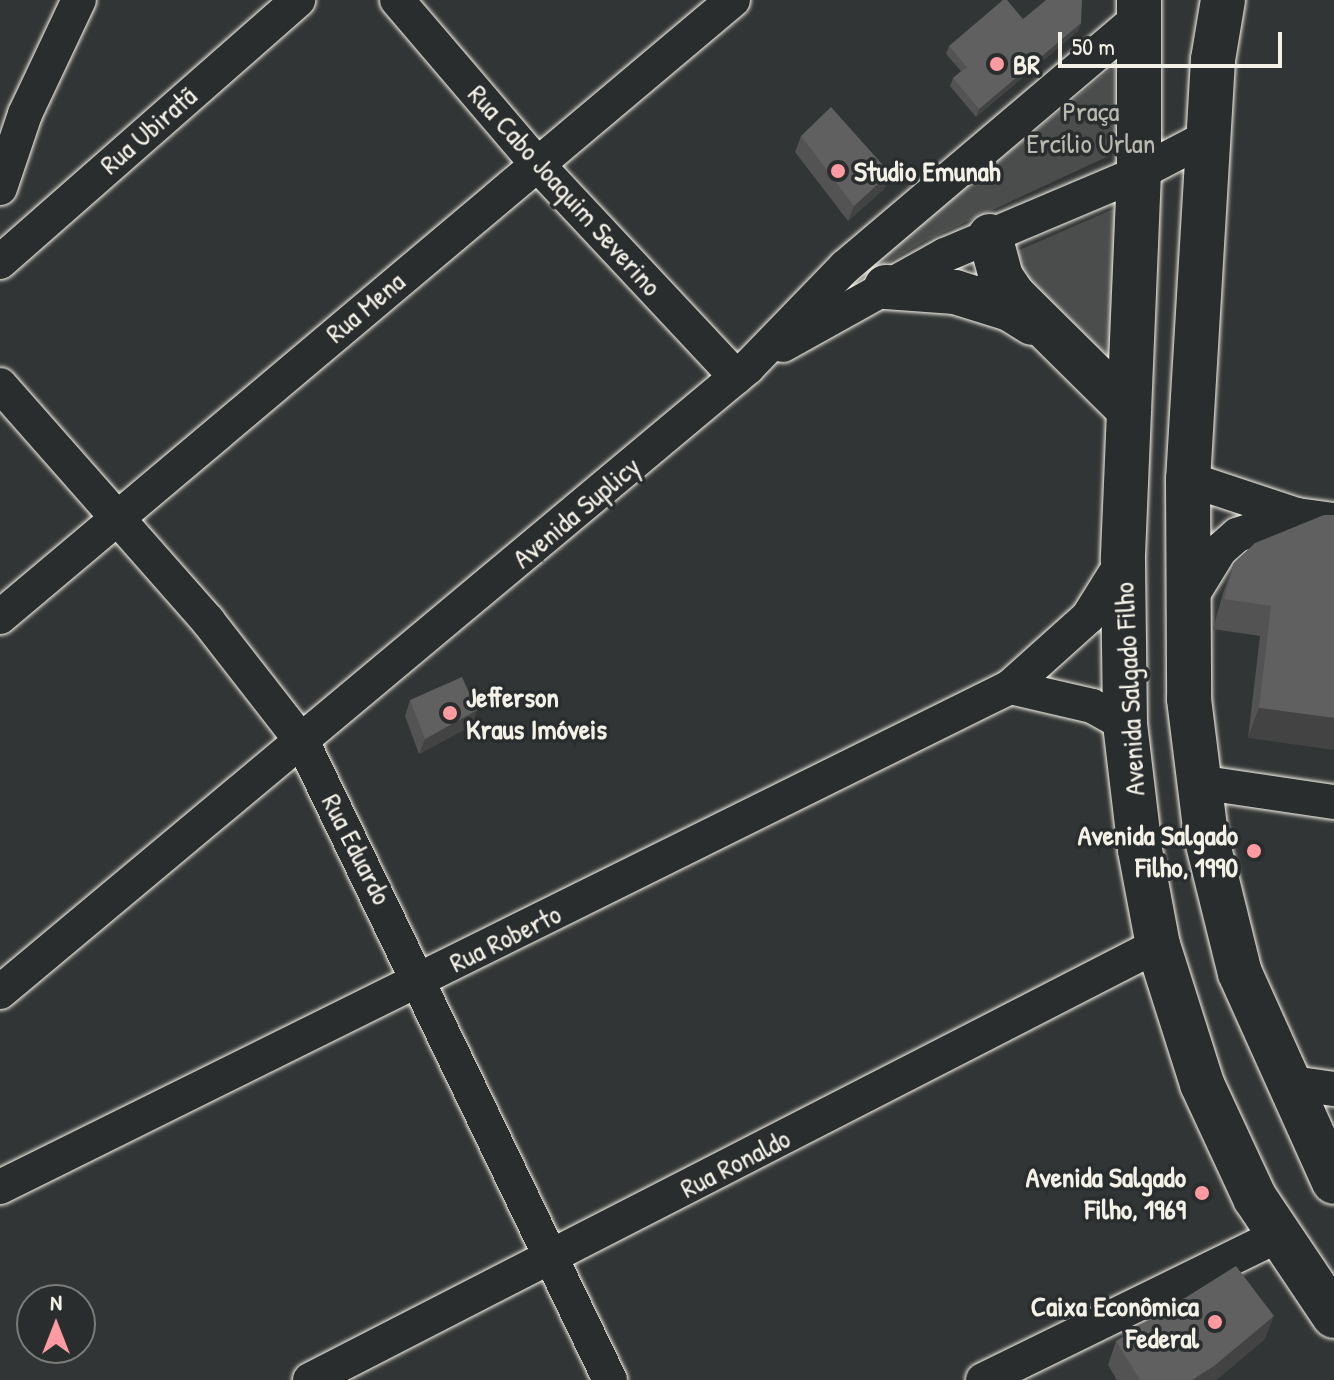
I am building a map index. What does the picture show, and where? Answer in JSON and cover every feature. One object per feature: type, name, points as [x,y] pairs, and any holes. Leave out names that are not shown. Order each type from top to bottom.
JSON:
[{"type":"main road","points":[[1223,0],[1208,137],[1188,479],[1185,607],[1198,782],[1240,973],[1285,1082],[1334,1182]]},
{"type":"main road","name":"Avenida Salgado Filho","points":[[1139,9],[1139,173],[1123,561],[1125,724],[1158,945],[1202,1084],[1277,1236],[1334,1316]]},
{"type":"main road","points":[[990,236],[1001,277],[1041,328],[1129,410]]},
{"type":"main road","points":[[886,287],[925,288],[987,300],[1041,328]]},
{"type":"main road","points":[[1080,363],[1130,365]]},
{"type":"street","points":[[0,188],[25,114],[79,0]]},
{"type":"street","name":"Rua Ubiratã","points":[[0,262],[298,0]]},
{"type":"street","name":"Rua Cabo Joaquim Severino","points":[[397,0],[536,163],[742,372]]},
{"type":"street","name":"Rua Mena","points":[[0,617],[733,0]]},
{"type":"street","name":"Avenida Suplicy","points":[[0,992],[303,743],[742,372],[845,267],[1139,9]]},
{"type":"street","points":[[742,372],[886,287],[990,236],[1139,173],[1208,137]]},
{"type":"street","name":"Rua Eduardo","points":[[0,385],[118,517],[303,743],[422,980],[610,1380]]},
{"type":"street","points":[[1188,479],[1297,515],[1334,520]]},
{"type":"street","points":[[1185,607],[1206,569],[1237,535],[1297,515]]},
{"type":"street","name":"Rua Roberto","points":[[0,1187],[1010,687],[1088,617],[1123,561]]},
{"type":"street","points":[[1010,687],[1092,706],[1125,724]]},
{"type":"street","points":[[1198,782],[1334,802]]},
{"type":"street","name":"Rua Ronaldo","points":[[310,1380],[1158,945]]},
{"type":"street","points":[[1285,1082],[1334,1089]]},
{"type":"street","points":[[992,1378],[1277,1236]]},
{"type":"green space","name":"Praça Ercílio Urlan","points":[[1130,54],[1126,148],[925,241],[827,298]]},
{"type":"green space","name":"Praça Ercílio Urlan","points":[[1123,205],[1117,361],[1026,295],[1010,254]]},
{"type":"building","name":"BR","points":[[1003,0],[1007,0],[1023,19],[1046,0],[1082,0],[1081,23],[979,109],[953,78],[967,67],[949,46]]},
{"type":"building","name":"Studio Emunah","points":[[831,107],[890,173],[854,206],[801,136]]},
{"type":"building","points":[[1324,515],[1334,515],[1334,718],[1259,708],[1271,606],[1224,599],[1234,563],[1255,543]]},
{"type":"building","points":[[462,677],[477,710],[425,739],[410,700]]},
{"type":"building","name":"Caixa Econômica Federal","points":[[1236,1266],[1274,1316],[1214,1366],[1192,1380],[1140,1380],[1116,1341]]},
{"type":"place","name":"BR","points":[[997,64]]},
{"type":"place","name":"Studio Emunah","points":[[838,171]]},
{"type":"place","name":"Jefferson Kraus Imóveis","points":[[450,713]]},
{"type":"place","name":"Avenida Salgado Filho, 1990","points":[[1254,851]]},
{"type":"place","name":"Avenida Salgado Filho, 1969","points":[[1202,1193]]},
{"type":"place","name":"Caixa Econômica Federal","points":[[1215,1322]]}]
